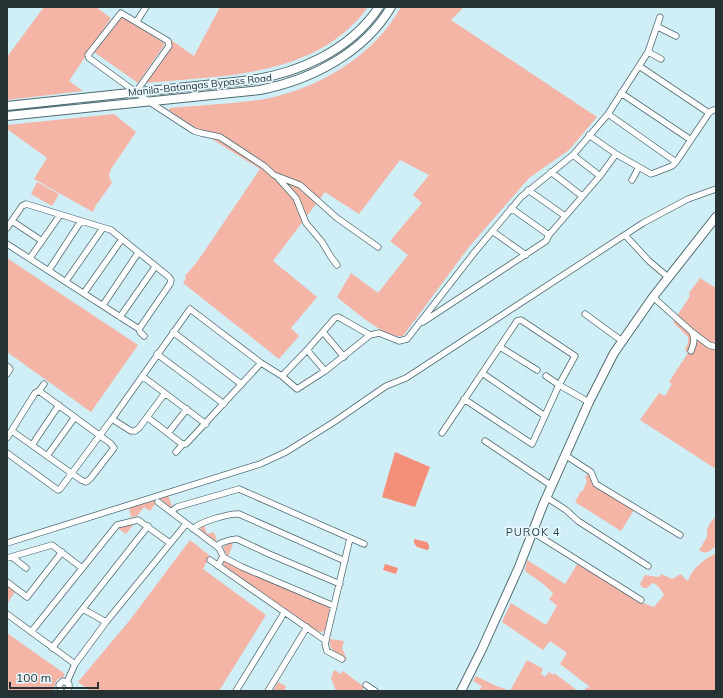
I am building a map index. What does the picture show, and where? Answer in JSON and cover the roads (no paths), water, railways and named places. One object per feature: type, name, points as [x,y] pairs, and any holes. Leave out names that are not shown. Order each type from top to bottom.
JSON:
[{"type":"main road","name":"Manila-Batangas Bypass Road","points":[[7,106],[258,80],[286,72],[323,57],[351,38],[379,7]]},
{"type":"main road","name":"Manila-Batangas Bypass Road","points":[[7,116],[260,90],[278,86],[304,77],[328,66],[358,46],[372,32],[391,7]]},
{"type":"main road","points":[[461,691],[482,649],[518,567],[531,531],[565,454],[614,353],[653,296],[669,278],[716,217]]},
{"type":"street","points":[[137,21],[146,7]]},
{"type":"street","points":[[136,92],[169,46],[168,41],[123,13],[119,14],[88,57],[148,101],[196,132],[223,139],[264,166],[276,176],[296,198],[306,223],[322,242],[337,265]]},
{"type":"street","points":[[7,453],[58,490],[60,489],[190,309],[262,363],[282,376],[297,389],[344,357],[370,335],[379,333],[399,341],[405,341],[419,326],[492,231],[521,197],[573,155],[608,114],[648,52],[658,27],[660,17]]},
{"type":"street","points":[[658,27],[676,36]]},
{"type":"street","points":[[648,52],[661,59]]},
{"type":"street","points":[[639,66],[709,113]]},
{"type":"street","points":[[621,93],[691,140]]},
{"type":"street","points":[[589,135],[616,154],[651,174],[654,174],[672,166],[676,162],[709,113],[716,110]]},
{"type":"street","points":[[608,114],[676,162]]},
{"type":"street","points":[[419,326],[546,241],[548,235],[600,176],[616,154]]},
{"type":"street","points":[[573,155],[600,176]]},
{"type":"street","points":[[632,180],[639,167]]},
{"type":"street","points":[[551,172],[582,196]]},
{"type":"street","points":[[276,176],[300,185],[337,218],[378,247]]},
{"type":"street","points":[[7,543],[243,470],[286,452],[334,422],[386,386],[406,378],[643,223],[688,199],[716,189]]},
{"type":"street","points":[[528,190],[565,216]]},
{"type":"street","points":[[7,228],[25,204],[111,230],[169,277],[171,282],[139,329]]},
{"type":"street","points":[[512,208],[548,235]]},
{"type":"street","points":[[30,258],[60,215]]},
{"type":"street","points":[[12,221],[42,241]]},
{"type":"street","points":[[49,270],[81,221]]},
{"type":"street","points":[[66,281],[104,228]]},
{"type":"street","points":[[492,231],[526,255]]},
{"type":"street","points":[[625,235],[649,261],[669,278]]},
{"type":"street","points":[[84,293],[122,239]]},
{"type":"street","points":[[7,244],[139,329],[144,336]]},
{"type":"street","points":[[103,305],[138,253]]},
{"type":"street","points":[[120,317],[155,267]]},
{"type":"street","points":[[653,296],[692,332],[709,345],[716,347]]},
{"type":"street","points":[[585,314],[622,341]]},
{"type":"street","points":[[282,376],[335,318],[338,317],[370,335]]},
{"type":"street","points":[[442,433],[464,400],[482,373],[500,347],[517,321],[519,320],[575,357],[559,385],[532,444],[464,400]]},
{"type":"street","points":[[173,332],[241,384]]},
{"type":"street","points":[[323,332],[344,357]]},
{"type":"street","points":[[691,351],[694,343],[692,332]]},
{"type":"street","points":[[500,347],[537,370]]},
{"type":"street","points":[[307,350],[325,371]]},
{"type":"street","points":[[157,354],[224,404]]},
{"type":"street","points":[[176,452],[183,444],[188,443],[262,363]]},
{"type":"street","points":[[7,366],[10,368],[7,374]]},
{"type":"street","points":[[482,373],[545,416]]},
{"type":"street","points":[[142,376],[206,424]]},
{"type":"street","points":[[546,376],[589,402]]},
{"type":"street","points":[[7,438],[35,393],[39,391],[44,384]]},
{"type":"street","points":[[12,431],[84,482],[88,482],[113,450],[114,448],[112,445],[100,435],[39,391]]},
{"type":"street","points":[[112,419],[132,432],[137,430],[165,393]]},
{"type":"street","points":[[32,445],[59,405]]},
{"type":"street","points":[[168,433],[187,409]]},
{"type":"street","points":[[47,456],[75,417]]},
{"type":"street","points":[[147,417],[183,444]]},
{"type":"street","points":[[485,441],[552,486]]},
{"type":"street","points":[[565,454],[591,472],[596,484],[680,535]]},
{"type":"street","points":[[171,512],[177,507],[239,489],[364,544]]},
{"type":"street","points":[[546,497],[566,510],[578,521],[648,566]]},
{"type":"street","points":[[158,502],[217,546],[222,552],[223,557],[218,566]]},
{"type":"street","points":[[193,529],[199,524],[231,514],[239,514],[345,561]]},
{"type":"street","points":[[31,632],[117,525],[136,519],[148,526],[170,543]]},
{"type":"street","points":[[68,691],[69,686],[67,682],[75,664],[106,622],[186,524]]},
{"type":"street","points":[[52,648],[148,526]]},
{"type":"street","points":[[531,531],[641,600]]},
{"type":"street","points":[[342,660],[328,651],[325,646],[350,538]]},
{"type":"street","points":[[217,546],[221,543],[237,539],[340,584]]},
{"type":"street","points":[[9,558],[50,545],[62,552],[82,568]]},
{"type":"street","points":[[7,582],[26,598],[62,552]]},
{"type":"street","points":[[223,557],[242,567],[334,606]]},
{"type":"street","points":[[9,558],[26,568]]},
{"type":"street","points":[[210,560],[326,641]]},
{"type":"street","points":[[83,609],[106,622]]},
{"type":"street","points":[[236,691],[284,613]]},
{"type":"street","points":[[7,614],[75,664]]},
{"type":"street","points":[[268,691],[307,628]]},
{"type":"street","points":[[61,691],[59,687],[60,683],[63,681],[67,682]]},
{"type":"street","points":[[366,685],[375,691]]},
{"type":"district","name":"PUROK 4","points":[[533,532]]}]
